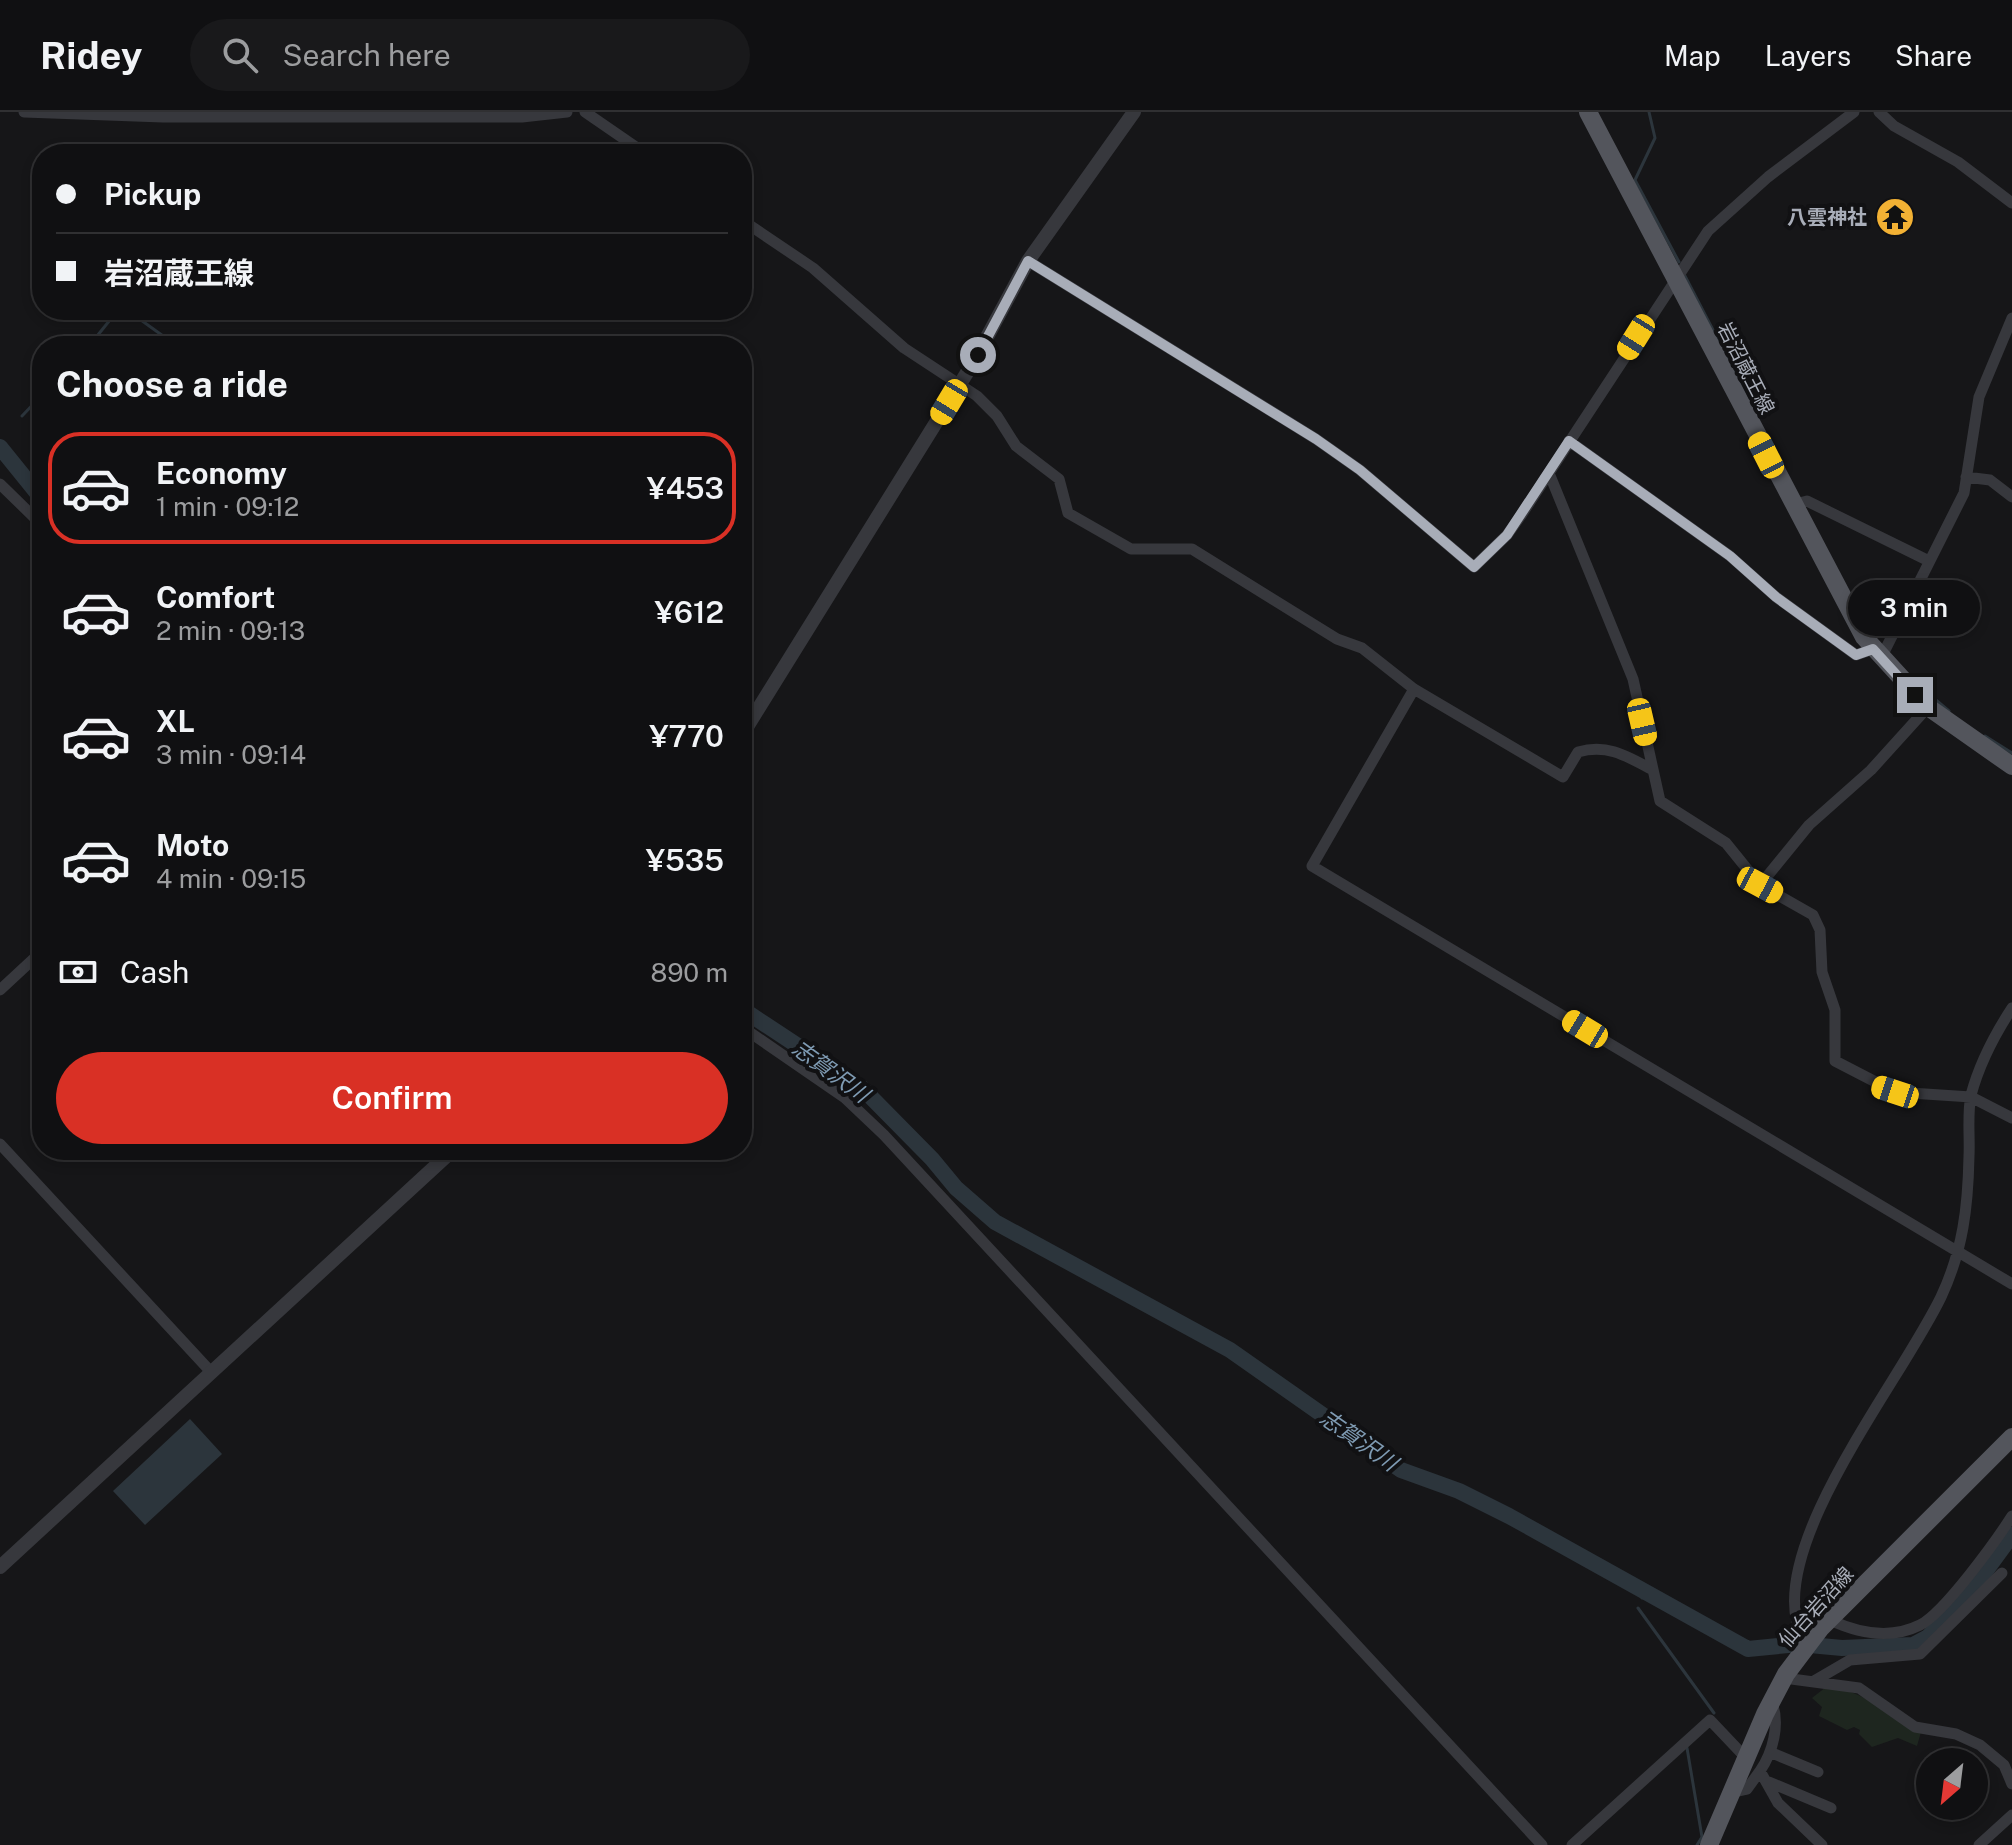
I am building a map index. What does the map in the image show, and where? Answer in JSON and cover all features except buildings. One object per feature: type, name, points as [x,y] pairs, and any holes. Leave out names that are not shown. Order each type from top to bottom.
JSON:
[{"type":"main road","name":"岩沼蔵王線","points":[[1588,112],[1848,612],[1877,653],[1928,707],[2012,766]]},
{"type":"main road","name":"仙台岩沼線","points":[[1709,1845],[1785,1676],[1822,1628],[2011,1440]]},
{"type":"street","points":[[24,112],[163,117],[522,117],[567,112]]},
{"type":"street","points":[[585,112],[631,144]]},
{"type":"street","points":[[752,710],[961,383],[1028,261],[1134,112]]},
{"type":"street","points":[[1028,261],[1316,439],[1360,470],[1474,567],[1507,535],[1674,278],[1708,231],[1768,177],[1854,112]]},
{"type":"street","points":[[1879,112],[1894,126],[1958,162],[2012,203]]},
{"type":"street","points":[[752,227],[813,268],[904,348],[961,383],[997,416],[1016,446],[1059,479],[1068,513],[1131,549],[1192,549],[1337,639],[1362,648],[1414,689],[1563,777],[1578,752],[1589,749],[1615,749],[1651,769]]},
{"type":"street","points":[[1569,441],[1730,556],[1776,597],[1856,655],[1877,653],[1964,493],[1979,397],[2012,318]]},
{"type":"street","points":[[1549,473],[1633,679],[1660,801],[1726,843],[1760,885],[1806,908],[1819,923],[1822,972],[1835,1010],[1835,1061],[1895,1092],[1971,1097],[2012,1118]]},
{"type":"street","points":[[1966,477],[1990,480],[2012,497]]},
{"type":"street","points":[[0,484],[32,515]]},
{"type":"street","points":[[1792,505],[1807,501],[1929,561]]},
{"type":"street","points":[[1414,689],[1312,866],[2012,1284]]},
{"type":"street","points":[[1760,885],[1809,825],[1871,770],[1928,707]]},
{"type":"street","points":[[0,990],[32,960]]},
{"type":"street","points":[[2012,1008],[1987,1052],[1971,1097],[1968,1200],[1959,1252],[1941,1296],[1815,1515],[1799,1557],[1793,1608],[1797,1623],[1866,1634],[1903,1631],[1922,1624],[1988,1553],[2012,1516]]},
{"type":"street","points":[[752,1034],[845,1098],[884,1135],[1542,1845]]},
{"type":"street","points":[[0,1144],[212,1373]]},
{"type":"street","points":[[0,1567],[442,1160]]},
{"type":"street","points":[[1814,1681],[1850,1660],[1920,1654],[2002,1573]]},
{"type":"street","points":[[1785,1676],[1857,1687],[1915,1727],[1956,1734],[1977,1744],[2004,1765],[2012,1784]]},
{"type":"street","points":[[1733,1792],[1747,1789],[1772,1753],[1776,1716],[1772,1702]]},
{"type":"street","points":[[1572,1845],[1710,1720],[1746,1758]]},
{"type":"street","points":[[1772,1753],[1818,1772]]},
{"type":"street","points":[[1760,1771],[1769,1782],[1778,1803],[1822,1845]]},
{"type":"street","points":[[1769,1782],[1831,1808]]},
{"type":"street","points":[[1979,1845],[2012,1815]]},
{"type":"shaded area","points":[[190,1419],[222,1454],[145,1525],[113,1491]]},
{"type":"shaded area","points":[[1826,1687],[1866,1699],[1921,1732],[1917,1746],[1898,1738],[1872,1747],[1859,1734],[1860,1730],[1854,1727],[1847,1730],[1819,1716],[1822,1707],[1812,1698]]},
{"type":"waterway","points":[[1649,112],[1655,138],[1635,180],[1679,262]]},
{"type":"waterway","points":[[1685,276],[1755,411]]},
{"type":"waterway","points":[[97,336],[110,320]]},
{"type":"waterway","points":[[141,320],[163,336]]},
{"type":"waterway","points":[[22,416],[32,406]]},
{"type":"waterway","name":"志賀沢川","points":[[0,447],[32,487]]},
{"type":"waterway","points":[[1860,609],[1876,637]]},
{"type":"waterway","points":[[1924,690],[1949,711]]},
{"type":"waterway","points":[[1985,736],[2012,753]]},
{"type":"waterway","name":"志賀沢川","points":[[752,1016],[863,1089],[956,1188],[995,1222],[1230,1350],[1401,1470],[1459,1491],[1509,1516],[1748,1649],[1799,1644],[1842,1648],[1913,1645],[1928,1637],[1971,1591],[2012,1535]]},
{"type":"waterway","name":"志賀沢川","points":[[1642,1598],[1646,1592]]},
{"type":"waterway","points":[[1638,1608],[1714,1713]]},
{"type":"waterway","points":[[1687,1748],[1702,1837],[1697,1845]]},
{"type":"place","name":"八雲神社","points":[[1895,217]]},
{"type":"route","points":[[978,355],[1028,261],[1316,439],[1360,470],[1474,567],[1507,535],[1569,441],[1730,556],[1776,597],[1856,655],[1873,649],[1915,695]]}]
